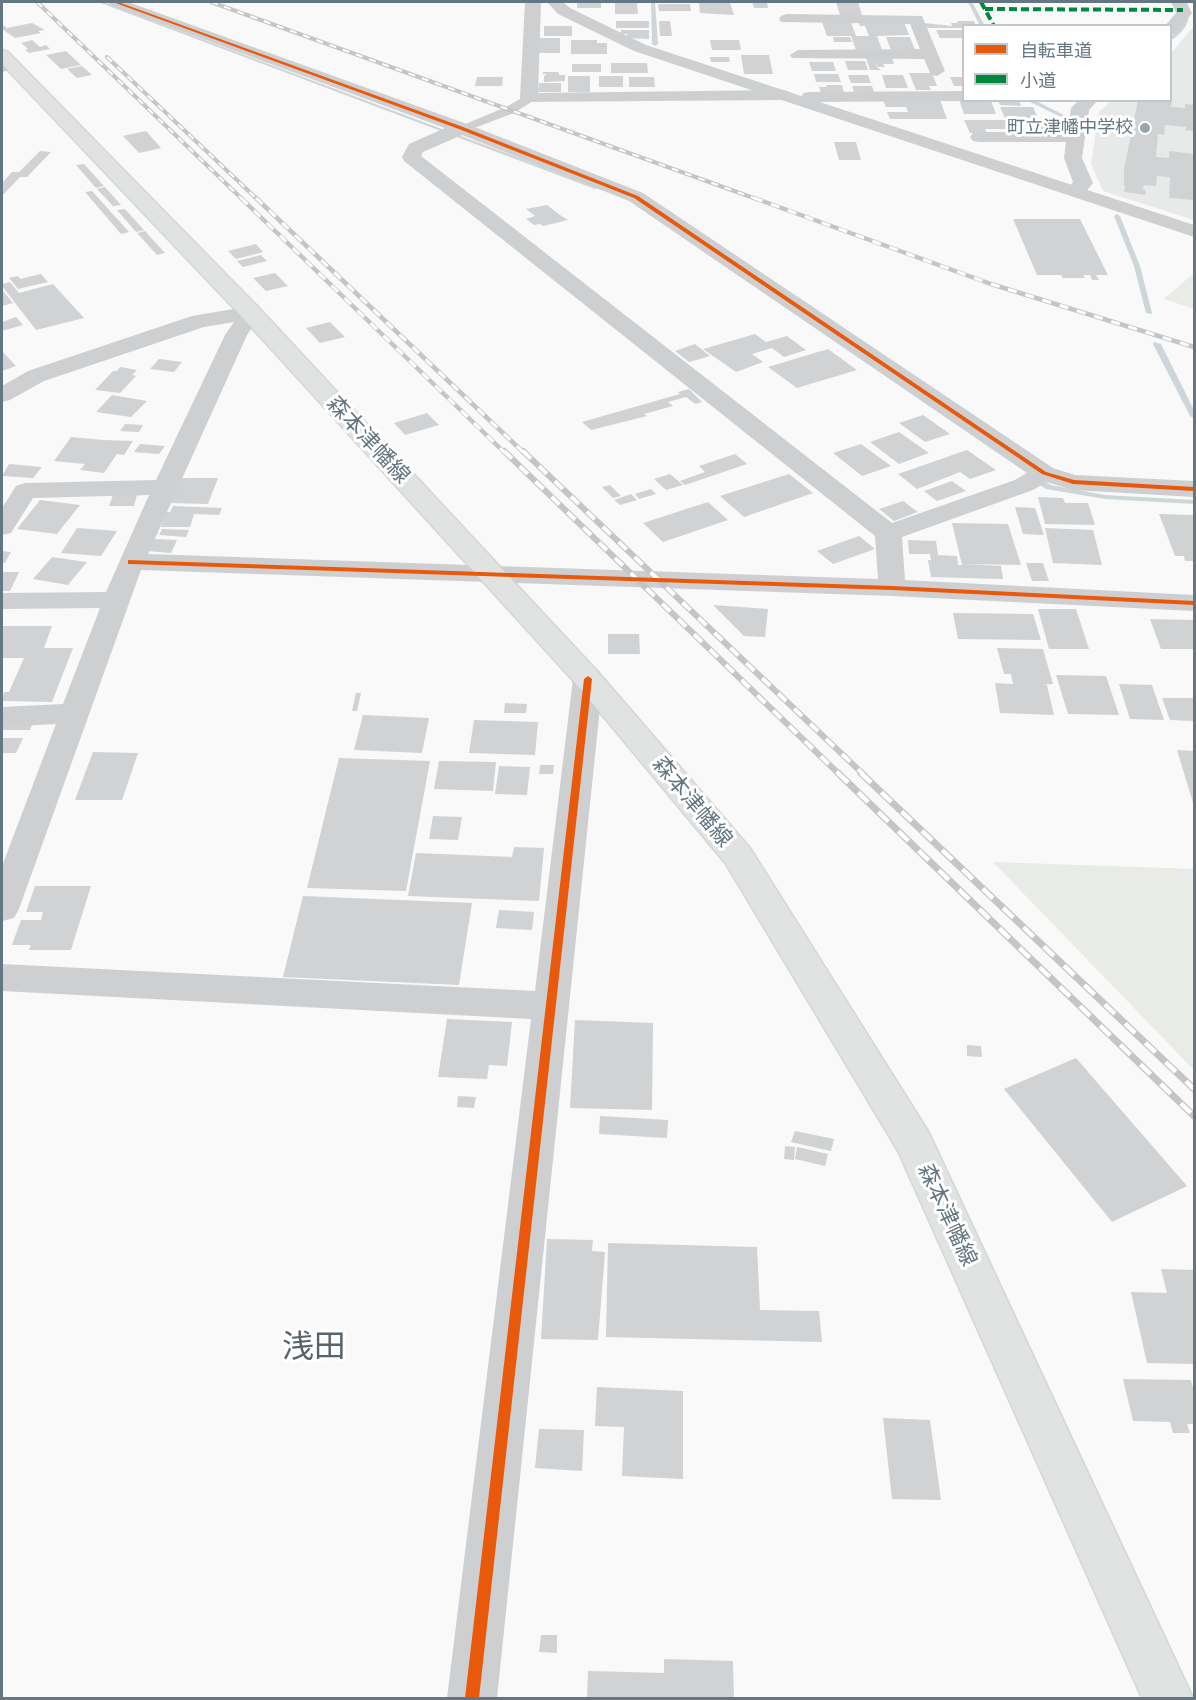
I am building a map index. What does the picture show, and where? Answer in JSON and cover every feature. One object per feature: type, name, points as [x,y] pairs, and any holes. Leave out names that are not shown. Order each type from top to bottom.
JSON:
[{"type":"main road","name":"森本津幡線","points":[[6,64],[251,313],[588,679],[738,856],[914,1143],[1168,1698]]},
{"type":"street","points":[[115,2],[453,131],[636,197],[1036,478]]},
{"type":"street","points":[[533,2],[530,98],[782,96],[806,90],[962,96]]},
{"type":"street","points":[[555,2],[564,11],[640,48],[782,96]]},
{"type":"street","points":[[782,2],[806,90]]},
{"type":"street","points":[[1172,28],[1184,13],[1179,2]]},
{"type":"street","points":[[787,20],[916,19],[937,71]]},
{"type":"street","points":[[798,55],[929,54]]},
{"type":"street","points":[[806,90],[1076,191],[1194,231]]},
{"type":"street","points":[[1076,191],[1083,183],[1072,158],[1080,108],[1088,102]]},
{"type":"street","points":[[453,131],[416,148],[411,157],[888,534],[892,588]]},
{"type":"street","points":[[979,137],[1076,137]]},
{"type":"street","points":[[2,395],[36,376],[200,321],[251,313]]},
{"type":"street","points":[[2,909],[131,562],[236,335],[251,313]]},
{"type":"street","points":[[888,534],[1036,478],[1194,489]]},
{"type":"street","points":[[2,526],[25,491],[165,487]]},
{"type":"street","points":[[131,562],[892,588],[1194,603]]},
{"type":"street","points":[[2,602],[117,600]]},
{"type":"street","points":[[472,1698],[588,679]]},
{"type":"street","points":[[2,717],[75,712]]},
{"type":"street","points":[[2,977],[550,1006]]},
{"type":"lane","points":[[453,131],[510,110],[530,98]]},
{"type":"shaded area","name":"町立津幡中学校","points":[[1194,26],[1194,220],[1103,191],[1091,164],[1099,112],[1110,102],[1172,102],[1172,52]]},
{"type":"shaded area","points":[[1194,273],[1194,309],[1164,299]]},
{"type":"shaded area","points":[[993,862],[1194,869],[1194,1070]]},
{"type":"building","points":[[752,2],[767,2],[768,8],[754,8]]},
{"type":"building","points":[[836,2],[858,2],[862,15],[840,15]]},
{"type":"building","points":[[577,3],[601,3],[601,8],[577,8]]},
{"type":"building","points":[[615,3],[637,3],[638,14],[615,14]]},
{"type":"building","points":[[699,3],[730,3],[734,15],[700,13]]},
{"type":"building","points":[[658,4],[690,4],[691,11],[659,11]]},
{"type":"building","points":[[616,21],[649,21],[649,28],[616,28]]},
{"type":"building","points":[[659,21],[670,21],[672,36],[660,36]]},
{"type":"building","points":[[858,21],[904,22],[909,35],[877,36],[882,50],[856,50],[851,36],[827,36],[822,22],[851,22],[856,36],[869,36],[865,26],[860,26]]},
{"type":"building","points":[[957,21],[974,21],[975,24],[962,24],[962,28],[927,28],[924,23],[952,26],[951,23],[958,23]]},
{"type":"building","points":[[32,23],[45,30],[38,31],[41,33],[15,38],[2,29],[3,25],[7,28]]},
{"type":"building","points":[[544,26],[572,26],[572,36],[544,36]]},
{"type":"building","points":[[621,30],[649,30],[649,39],[627,38],[627,34],[621,34]]},
{"type":"building","points":[[936,30],[962,30],[962,38],[940,38]]},
{"type":"building","points":[[833,37],[850,37],[852,42],[834,42]]},
{"type":"building","points":[[886,37],[910,37],[915,50],[891,50]]},
{"type":"building","points":[[538,38],[560,38],[560,53],[537,53]]},
{"type":"building","points":[[32,40],[40,47],[46,45],[50,49],[29,53],[21,43]]},
{"type":"building","points":[[571,40],[597,40],[597,43],[607,43],[607,54],[571,54]]},
{"type":"building","points":[[710,40],[739,40],[741,50],[712,50]]},
{"type":"building","points":[[66,51],[81,65],[61,69],[46,55]]},
{"type":"building","points":[[741,55],[769,55],[773,74],[744,74]]},
{"type":"building","points":[[710,57],[729,57],[730,62],[711,62]]},
{"type":"building","points":[[866,58],[892,58],[894,64],[883,64],[885,67],[878,67],[876,64],[877,67],[881,70],[870,70]]},
{"type":"building","points":[[845,61],[865,61],[868,70],[848,70]]},
{"type":"building","points":[[809,62],[833,62],[836,71],[812,71]]},
{"type":"building","points":[[611,63],[647,63],[648,73],[611,73]]},
{"type":"building","points":[[572,64],[601,64],[601,72],[572,72]]},
{"type":"building","points":[[82,66],[92,75],[77,78],[67,69]]},
{"type":"building","points":[[543,72],[559,72],[559,75],[565,75],[565,81],[544,82],[544,76],[547,74]]},
{"type":"building","points":[[909,73],[932,73],[937,86],[929,86],[931,90],[916,90]]},
{"type":"building","points":[[814,74],[838,74],[841,82],[816,82]]},
{"type":"building","points":[[848,75],[868,75],[871,83],[851,83]]},
{"type":"building","points":[[882,75],[903,75],[908,88],[886,88]]},
{"type":"building","points":[[568,76],[590,76],[590,92],[568,92]]},
{"type":"building","points":[[599,76],[623,76],[623,87],[599,87]]},
{"type":"building","points":[[477,77],[503,77],[502,86],[475,86]]},
{"type":"building","points":[[629,77],[654,77],[655,87],[629,87]]},
{"type":"building","points":[[950,77],[962,77],[962,86],[954,86]]},
{"type":"building","points":[[539,83],[561,83],[561,92],[538,92]]},
{"type":"building","points":[[826,85],[842,85],[844,93],[821,93],[819,87],[827,87]]},
{"type":"building","points":[[852,86],[872,86],[874,92],[854,92]]},
{"type":"building","points":[[883,100],[940,100],[947,119],[890,119],[887,112],[908,112],[906,107],[886,107]]},
{"type":"building","points":[[959,100],[962,102],[991,102],[996,114],[964,114]]},
{"type":"building","points":[[999,102],[1020,102],[1021,106],[1000,105]]},
{"type":"building","points":[[1138,102],[1172,102],[1171,107],[1185,108],[1185,104],[1194,105],[1194,131],[1185,130],[1187,127],[1165,125],[1164,135],[1158,134],[1156,157],[1169,158],[1169,151],[1194,154],[1194,200],[1169,198],[1170,177],[1157,176],[1156,186],[1143,185],[1144,188],[1141,189],[1145,190],[1146,195],[1124,192],[1125,187],[1128,186],[1124,186],[1124,169]]},
{"type":"building","points":[[1000,107],[1033,107],[1038,118],[1005,118]]},
{"type":"building","points":[[1053,119],[1057,126],[1046,126],[1049,130],[1034,130],[1032,126],[1016,126],[1013,120]]},
{"type":"building","points":[[964,120],[1008,120],[1012,129],[985,129],[987,133],[970,133]]},
{"type":"building","points":[[146,131],[161,148],[139,153],[123,136]]},
{"type":"building","points":[[834,142],[856,142],[861,160],[839,160]]},
{"type":"building","points":[[40,151],[51,152],[27,177],[20,177],[2,196],[2,183],[12,172],[19,172]]},
{"type":"building","points":[[84,164],[104,186],[96,188],[76,165]]},
{"type":"building","points":[[105,187],[121,205],[113,206],[97,189]]},
{"type":"building","points":[[92,191],[129,232],[121,234],[85,192]]},
{"type":"building","points":[[547,205],[568,220],[543,226],[534,225],[526,219],[535,216],[526,209]]},
{"type":"building","points":[[125,209],[144,230],[136,232],[117,210]]},
{"type":"building","points":[[1013,219],[1080,219],[1108,275],[1096,275],[1099,280],[1092,280],[1090,275],[1083,275],[1085,278],[1063,278],[1061,275],[1037,275]]},
{"type":"building","points":[[145,231],[165,253],[157,255],[137,233]]},
{"type":"building","points":[[256,244],[263,252],[236,259],[228,251]]},
{"type":"building","points":[[261,255],[267,261],[243,267],[237,261]]},
{"type":"building","points":[[275,273],[288,286],[266,291],[253,278]]},
{"type":"building","points":[[41,274],[48,282],[18,289],[9,278],[18,276],[20,279]]},
{"type":"building","points":[[10,282],[19,293],[53,284],[84,318],[36,330],[2,286]]},
{"type":"building","points":[[3,291],[13,303],[2,306]]},
{"type":"building","points":[[16,317],[23,325],[2,331],[2,322]]},
{"type":"building","points":[[330,322],[345,337],[320,343],[306,328]]},
{"type":"building","points":[[755,334],[766,342],[787,336],[806,350],[784,357],[772,348],[752,354],[763,362],[736,372],[703,349]]},
{"type":"building","points":[[695,344],[710,356],[689,362],[675,351]]},
{"type":"building","points":[[828,349],[857,370],[797,388],[768,367]]},
{"type":"building","points":[[2,351],[16,366],[2,371]]},
{"type":"building","points":[[159,359],[182,362],[174,372],[150,369]]},
{"type":"building","points":[[120,367],[137,370],[132,375],[136,376],[120,393],[95,390],[113,371],[117,371]]},
{"type":"building","points":[[689,389],[702,402],[695,404],[686,397],[668,402],[673,406],[644,414],[647,416],[591,430],[582,422],[680,394],[678,392]]},
{"type":"building","points":[[112,395],[147,401],[131,417],[96,412]]},
{"type":"building","points":[[427,413],[439,425],[405,435],[394,423]]},
{"type":"building","points":[[923,415],[950,434],[925,442],[899,423]]},
{"type":"building","points":[[125,424],[143,425],[139,432],[120,431]]},
{"type":"building","points":[[899,432],[929,453],[899,464],[870,442]]},
{"type":"building","points":[[71,437],[133,441],[124,455],[117,454],[104,473],[80,470],[85,464],[54,461]]},
{"type":"building","points":[[140,444],[165,446],[159,454],[134,452]]},
{"type":"building","points":[[861,444],[891,466],[862,476],[833,453]]},
{"type":"building","points":[[967,450],[996,470],[970,479],[960,472],[917,489],[898,474]]},
{"type":"building","points":[[735,454],[747,464],[685,485],[680,481],[705,472],[699,466]]},
{"type":"building","points":[[9,464],[42,467],[33,478],[2,476]]},
{"type":"building","points":[[670,474],[683,485],[666,490],[654,479]]},
{"type":"building","points":[[789,474],[813,493],[744,517],[720,496]]},
{"type":"building","points":[[181,478],[218,478],[208,504],[171,503]]},
{"type":"building","points":[[952,481],[966,491],[937,501],[924,491]]},
{"type":"building","points":[[610,485],[621,496],[613,498],[602,487]]},
{"type":"building","points":[[651,489],[656,494],[639,499],[635,494]]},
{"type":"building","points":[[631,494],[637,500],[620,505],[614,500]]},
{"type":"building","points":[[113,495],[137,495],[134,506],[109,506]]},
{"type":"building","points":[[1038,497],[1063,498],[1065,503],[1088,503],[1095,525],[1045,524]]},
{"type":"building","points":[[40,500],[80,505],[57,534],[17,529]]},
{"type":"building","points":[[903,501],[918,512],[894,521],[879,509]]},
{"type":"building","points":[[708,502],[728,520],[663,542],[643,523]]},
{"type":"building","points":[[173,506],[222,508],[219,515],[194,514],[190,527],[161,527],[166,512],[170,512]]},
{"type":"building","points":[[1015,507],[1035,508],[1044,535],[1023,534]]},
{"type":"building","points":[[1159,514],[1194,515],[1194,561],[1185,561],[1184,556],[1175,556]]},
{"type":"building","points":[[952,523],[1008,524],[1021,565],[966,564],[1001,566],[1003,579],[931,577],[928,560],[931,560],[930,554],[909,554],[908,540],[936,541],[938,555],[957,556],[958,565],[962,565]]},
{"type":"building","points":[[77,528],[117,531],[101,556],[61,553]]},
{"type":"building","points":[[1045,528],[1093,530],[1102,565],[1053,563]]},
{"type":"building","points":[[162,529],[189,530],[186,537],[159,535]]},
{"type":"building","points":[[859,536],[875,549],[833,564],[817,551]]},
{"type":"building","points":[[153,539],[177,540],[171,553],[147,551]]},
{"type":"building","points":[[2,551],[11,552],[5,563],[2,563]]},
{"type":"building","points":[[52,557],[87,562],[68,585],[33,579]]},
{"type":"building","points":[[1026,563],[1043,563],[1049,581],[1032,581]]},
{"type":"building","points":[[2,572],[19,572],[10,591],[2,591]]},
{"type":"building","points":[[713,605],[768,609],[765,637],[744,636]]},
{"type":"building","points":[[1038,609],[1076,609],[1089,649],[1049,649]]},
{"type":"building","points":[[953,613],[1033,614],[1041,640],[958,639]]},
{"type":"building","points":[[1150,619],[1194,620],[1194,649],[1161,649]]},
{"type":"building","points":[[2,626],[52,626],[44,648],[73,648],[52,702],[2,701],[4,692],[9,692],[24,658],[2,658]]},
{"type":"building","points":[[608,634],[639,634],[640,654],[608,654]]},
{"type":"building","points":[[997,648],[1043,649],[1053,684],[1041,685],[1047,685],[1054,715],[1000,713],[995,683],[1013,684],[1011,674],[1004,674]]},
{"type":"building","points":[[1056,675],[1106,676],[1119,715],[1068,714]]},
{"type":"building","points":[[1119,684],[1152,685],[1164,720],[1130,719]]},
{"type":"building","points":[[356,693],[361,693],[357,711],[352,711]]},
{"type":"building","points":[[1162,698],[1194,698],[1194,721],[1170,720]]},
{"type":"building","points":[[505,703],[527,704],[526,713],[504,713]]},
{"type":"building","points":[[363,715],[429,718],[422,753],[354,750]]},
{"type":"building","points":[[6,720],[34,720],[30,730],[2,730]]},
{"type":"building","points":[[474,720],[538,722],[535,755],[469,753]]},
{"type":"building","points":[[2,738],[23,738],[16,753],[2,753]]},
{"type":"building","points":[[1177,750],[1194,751],[1194,806]]},
{"type":"building","points":[[93,752],[138,753],[122,800],[75,800]]},
{"type":"building","points":[[339,758],[430,761],[406,891],[307,888]]},
{"type":"building","points":[[439,761],[496,762],[493,791],[434,789]]},
{"type":"building","points":[[540,765],[554,765],[553,774],[539,774]]},
{"type":"building","points":[[499,766],[530,767],[527,795],[495,794]]},
{"type":"building","points":[[433,816],[462,817],[458,840],[429,839]]},
{"type":"building","points":[[514,847],[544,848],[539,901],[408,896],[416,853],[512,857]]},
{"type":"building","points":[[35,886],[91,886],[71,950],[29,950],[31,945],[12,945],[21,920],[41,920],[43,912],[26,912]]},
{"type":"building","points":[[303,896],[472,903],[459,985],[283,977]]},
{"type":"building","points":[[499,910],[534,912],[532,930],[496,928]]},
{"type":"building","points":[[447,1019],[512,1022],[507,1066],[489,1065],[487,1079],[438,1077]]},
{"type":"building","points":[[575,1020],[653,1023],[652,1110],[570,1108]]},
{"type":"building","points":[[967,1045],[981,1046],[982,1057],[967,1056]]},
{"type":"building","points":[[1076,1058],[1187,1186],[1112,1222],[1004,1089]]},
{"type":"building","points":[[458,1096],[476,1097],[474,1108],[457,1107]]},
{"type":"building","points":[[600,1116],[668,1120],[667,1138],[599,1134]]},
{"type":"building","points":[[795,1131],[834,1139],[831,1151],[791,1142]]},
{"type":"building","points":[[785,1146],[795,1147],[794,1160],[784,1159]]},
{"type":"building","points":[[797,1147],[828,1154],[825,1166],[795,1159]]},
{"type":"building","points":[[547,1239],[593,1240],[592,1251],[605,1252],[598,1340],[541,1339]]},
{"type":"building","points":[[608,1243],[757,1247],[760,1310],[819,1311],[822,1342],[606,1337]]},
{"type":"building","points":[[1161,1269],[1194,1270],[1194,1364],[1147,1363],[1131,1292],[1167,1293]]},
{"type":"building","points":[[1123,1379],[1191,1380],[1194,1392],[1194,1424],[1187,1424],[1190,1433],[1173,1433],[1170,1422],[1133,1421]]},
{"type":"building","points":[[597,1387],[683,1391],[683,1479],[622,1476],[624,1427],[595,1426]]},
{"type":"building","points":[[883,1418],[930,1420],[941,1500],[892,1499]]},
{"type":"building","points":[[539,1429],[584,1430],[582,1471],[535,1468]]},
{"type":"building","points":[[541,1635],[557,1635],[557,1653],[539,1652]]},
{"type":"building","points":[[664,1659],[733,1661],[734,1698],[587,1698],[588,1671],[664,1673]]},
{"type":"waterway","points":[[100,2],[597,188]]},
{"type":"waterway","points":[[653,2],[655,44]]},
{"type":"waterway","points":[[970,2],[982,24]]},
{"type":"waterway","points":[[1172,38],[1187,19],[1185,2]]},
{"type":"waterway","points":[[1032,102],[1073,121]]},
{"type":"waterway","points":[[1117,216],[1137,266],[1149,313]]},
{"type":"waterway","points":[[1157,344],[1194,416]]},
{"type":"waterway","points":[[1032,476],[1049,487],[1105,497],[1194,502]]},
{"type":"railway","points":[[37,2],[243,200]]},
{"type":"railway","points":[[211,2],[759,200]]},
{"type":"railway","points":[[107,57],[258,200]]},
{"type":"railway","points":[[241,198],[505,453]]},
{"type":"railway","points":[[256,198],[524,453]]},
{"type":"railway","points":[[754,198],[991,284],[1194,347]]},
{"type":"railway","points":[[504,451],[839,774]]},
{"type":"railway","points":[[523,451],[863,774]]},
{"type":"railway","points":[[838,773],[1194,1116]]},
{"type":"railway","points":[[861,773],[1194,1089]]},
{"type":"marked path","points":[[981,2],[993,24]]},
{"type":"marked path","points":[[985,9],[1183,10]]},
{"type":"cycle path","points":[[115,2],[461,128],[636,197],[1044,473],[1073,482],[1194,489]]},
{"type":"cycle path","points":[[131,562],[892,588],[1194,603]]},
{"type":"cycle path","points":[[472,1698],[588,679]]},
{"type":"place","name":"町立津幡中学校","points":[[1145,128]]},
{"type":"district","name":"浅田","points":[[314,1348]]}]
